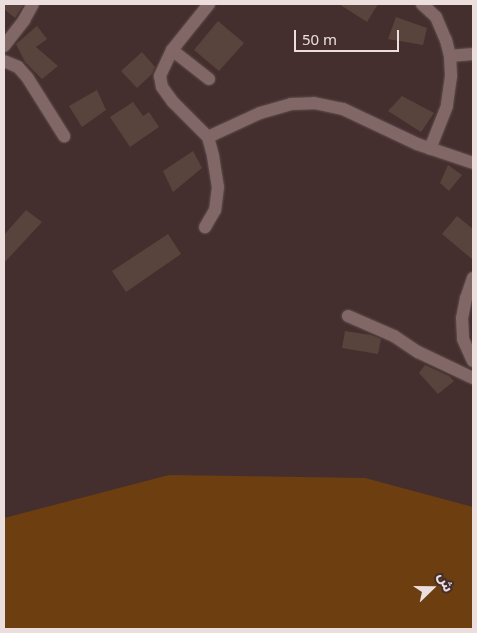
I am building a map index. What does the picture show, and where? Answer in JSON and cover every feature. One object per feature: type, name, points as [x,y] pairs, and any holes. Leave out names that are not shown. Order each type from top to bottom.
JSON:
[{"type":"street","points":[[4,46],[33,4]]},
{"type":"street","points":[[205,227],[215,210],[218,188],[208,137],[173,102],[162,87],[160,76],[172,50],[208,4]]},
{"type":"street","points":[[422,4],[436,17],[450,56],[450,94],[430,149]]},
{"type":"street","points":[[172,50],[209,79]]},
{"type":"street","points":[[450,56],[473,54]]},
{"type":"street","points":[[4,61],[18,67],[27,77],[64,136]]},
{"type":"street","points":[[208,137],[260,113],[291,104],[314,103],[343,109],[430,149],[473,163]]},
{"type":"street","points":[[473,278],[462,318],[463,339],[473,362]]},
{"type":"street","points":[[348,316],[394,336],[418,352],[473,378]]},
{"type":"shaded area","points":[[169,475],[365,478],[473,507],[473,629],[4,629],[4,518]]},
{"type":"building","points":[[4,4],[24,4],[15,18],[4,9]]},
{"type":"building","points":[[339,4],[378,4],[367,22]]},
{"type":"building","points":[[396,17],[427,28],[423,45],[388,39]]},
{"type":"building","points":[[218,21],[244,43],[219,71],[194,50]]},
{"type":"building","points":[[37,26],[47,39],[36,47],[58,66],[42,79],[25,62],[16,44]]},
{"type":"building","points":[[142,52],[155,67],[152,74],[137,88],[121,71]]},
{"type":"building","points":[[97,90],[106,110],[82,127],[69,106]]},
{"type":"building","points":[[402,96],[434,113],[421,132],[388,111]]},
{"type":"building","points":[[133,102],[143,116],[149,112],[159,127],[130,147],[110,117]]},
{"type":"building","points":[[193,151],[202,168],[173,192],[163,171]]},
{"type":"building","points":[[448,165],[462,175],[449,191],[440,183]]},
{"type":"building","points":[[26,210],[42,222],[4,263],[4,235]]},
{"type":"building","points":[[457,216],[473,229],[473,260],[442,234]]},
{"type":"building","points":[[168,234],[181,254],[126,292],[112,271]]},
{"type":"building","points":[[345,331],[371,335],[381,339],[378,354],[342,348]]},
{"type":"building","points":[[425,365],[449,376],[454,381],[438,394],[419,373]]}]
